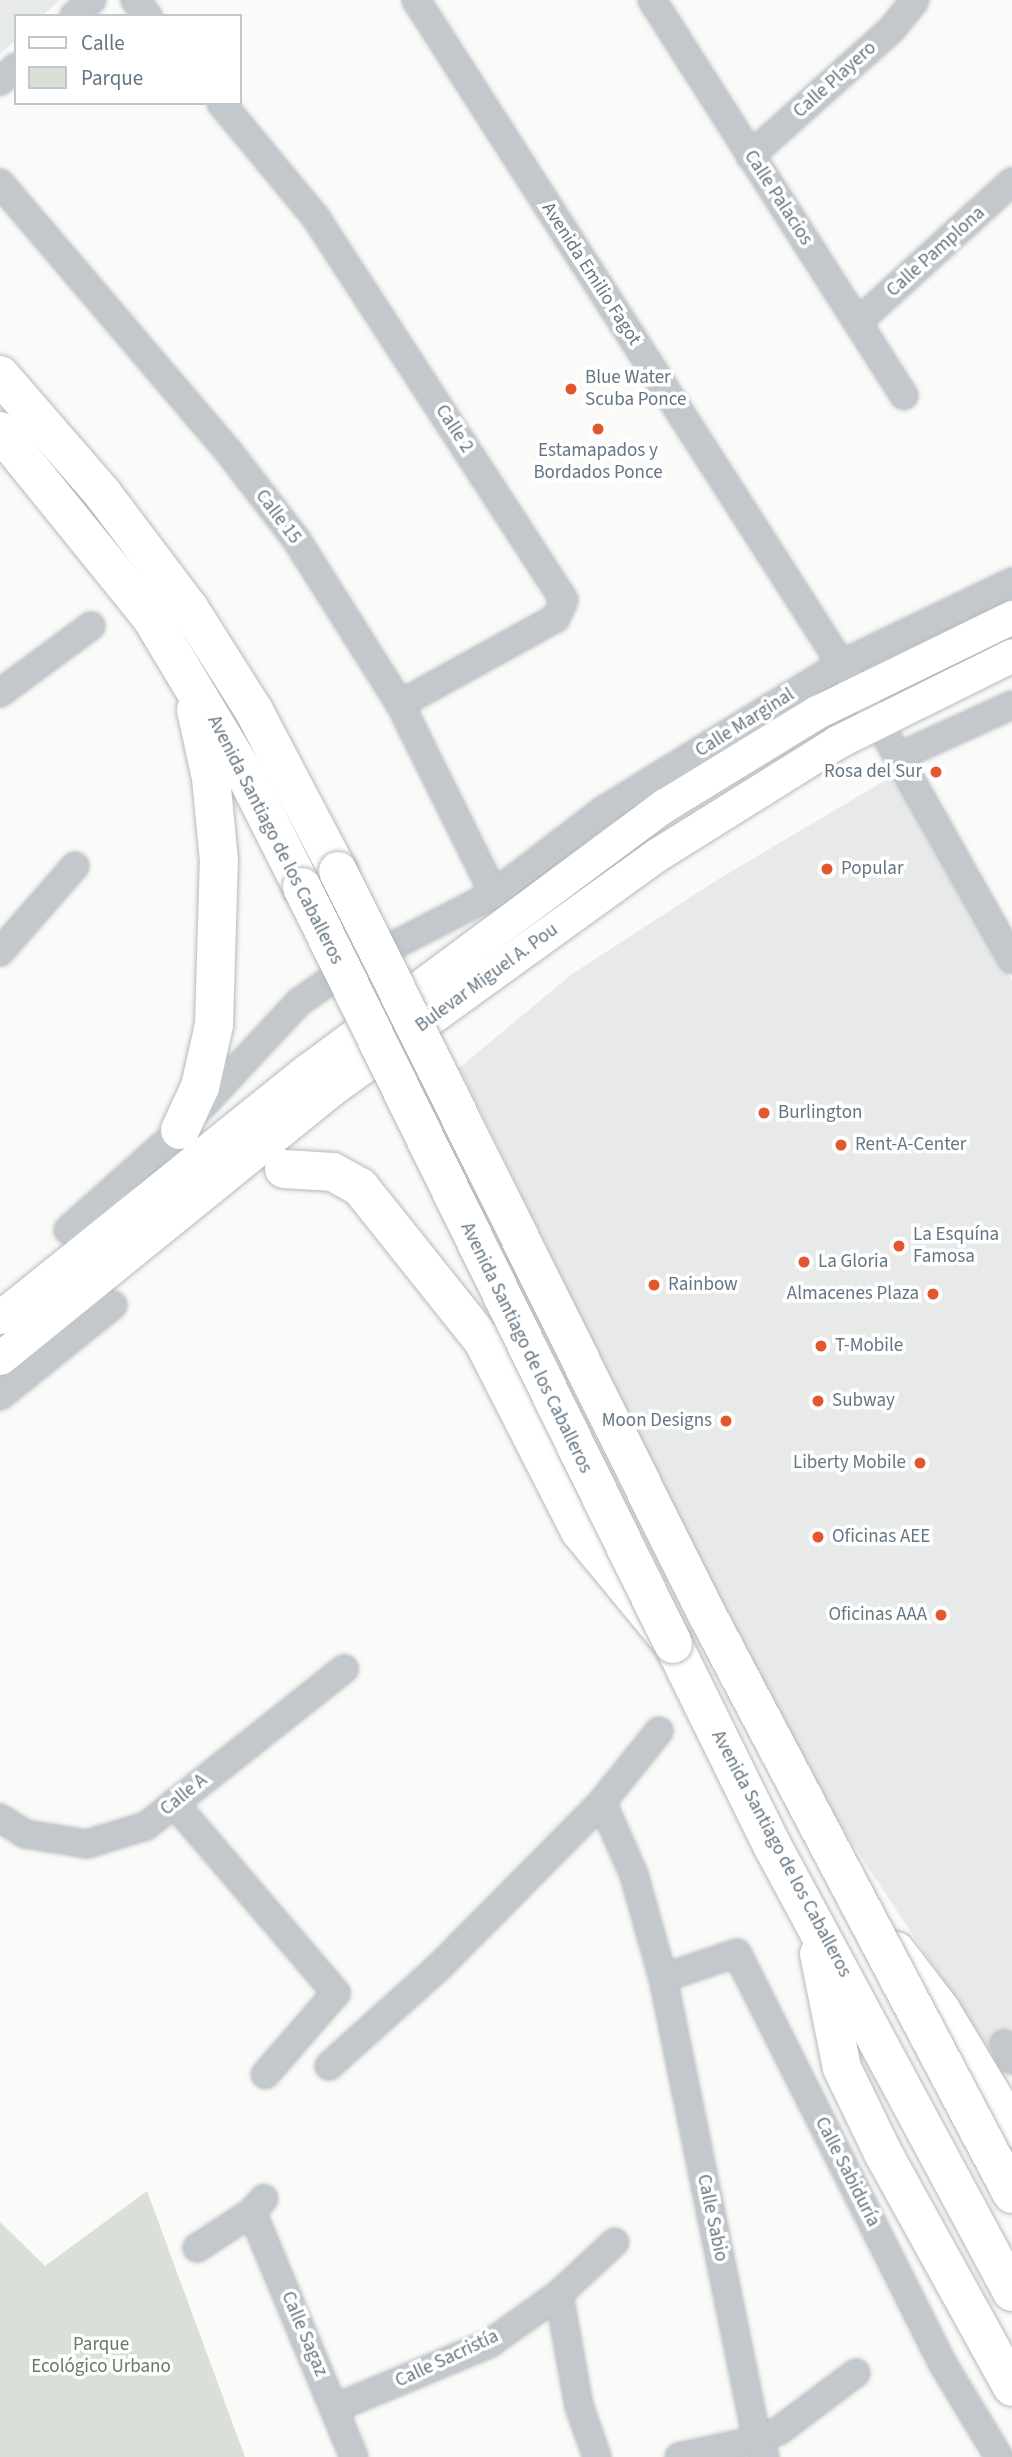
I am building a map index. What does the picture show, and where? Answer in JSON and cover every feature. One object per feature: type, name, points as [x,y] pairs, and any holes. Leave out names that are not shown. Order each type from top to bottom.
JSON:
[{"type":"highway","name":"Avenida Santiago de los Caballeros","points":[[0,375],[103,494],[189,608],[254,711],[338,872],[700,1601],[850,1892],[1012,2194]]},
{"type":"highway","name":"Avenida Santiago de los Caballeros","points":[[0,431],[152,619],[190,677],[302,887],[673,1644],[811,1914],[1012,2292]]},
{"type":"highway","points":[[180,1129],[200,1087],[214,1025],[218,874],[211,778],[190,677]]},
{"type":"highway","points":[[284,1168],[333,1172],[360,1187],[483,1341],[580,1531],[673,1644]]},
{"type":"highway","points":[[850,1892],[941,2010],[1012,2128]]},
{"type":"highway","points":[[811,1914],[842,2068],[938,2257],[1012,2387]]},
{"type":"main road","name":"Bulevar Miguel A. Pou","points":[[0,1317],[299,1077],[566,875],[850,677],[1012,617]]},
{"type":"main road","name":"Bulevar Miguel A. Pou","points":[[0,1358],[332,1089],[658,854],[877,720],[1012,655]]},
{"type":"street","points":[[76,14],[92,0]]},
{"type":"street","points":[[135,0],[146,14]]},
{"type":"street","name":"Avenida Emilio Fagot","points":[[416,0],[877,720],[1008,947]]},
{"type":"street","name":"Calle Palacios","points":[[652,0],[750,156],[859,321],[904,396]]},
{"type":"street","name":"Calle Playero","points":[[750,156],[891,30],[915,0]]},
{"type":"street","points":[[0,81],[14,69]]},
{"type":"street","name":"Calle 2","points":[[222,105],[316,218],[564,600],[556,618],[400,704]]},
{"type":"street","name":"Calle Pamplona","points":[[859,321],[1012,182]]},
{"type":"street","name":"Calle 15","points":[[0,183],[229,452],[296,539],[400,704],[494,894]]},
{"type":"street","name":"Calle Marginal","points":[[68,1230],[180,1129],[299,1002],[344,971],[494,894],[602,811],[850,677],[1012,582]]},
{"type":"street","points":[[0,693],[91,626]]},
{"type":"street","points":[[898,757],[1012,705]]},
{"type":"street","points":[[0,952],[75,866]]},
{"type":"street","points":[[0,1396],[113,1305]]},
{"type":"street","name":"Calle A","points":[[0,1818],[26,1834],[87,1843],[146,1826],[344,1669]]},
{"type":"street","points":[[329,2066],[439,1968],[602,1802],[659,1731]]},
{"type":"street","name":"Calle Sabio","points":[[602,1802],[634,1875],[663,1978],[761,2449]]},
{"type":"street","points":[[174,1803],[336,1993],[265,2075]]},
{"type":"street","name":"Calle Sabiduría","points":[[663,1978],[737,1953],[944,2366],[999,2457]]},
{"type":"street","name":"Calle Sagaz","points":[[197,2248],[258,2205],[354,2457]]},
{"type":"street","name":"Calle Sacristía","points":[[335,2408],[489,2344],[559,2294],[615,2242]]},
{"type":"street","points":[[559,2294],[579,2406],[597,2457]]},
{"type":"street","points":[[678,2457],[761,2449],[780,2430],[856,2373]]},
{"type":"shaded area","points":[[0,0],[60,0],[44,14],[14,14],[14,42],[0,54]]},
{"type":"shaded area","points":[[896,774],[1012,981],[1012,2035],[988,2048],[842,1828],[736,1631],[459,1068],[572,974],[717,880]]},
{"type":"green space","name":"Parque Ecológico Urbano","points":[[147,2191],[245,2457],[0,2457],[0,2222],[45,2266]]},
{"type":"place","name":"Blue Water Scuba Ponce","points":[[571,389]]},
{"type":"place","name":"Estamapados y Bordados Ponce","points":[[598,429]]},
{"type":"place","name":"Rosa del Sur","points":[[936,772]]},
{"type":"place","name":"Popular","points":[[827,869]]},
{"type":"place","name":"Burlington","points":[[764,1113]]},
{"type":"place","name":"Rent-A-Center","points":[[841,1145]]},
{"type":"place","name":"La Esquína Famosa","points":[[899,1246]]},
{"type":"place","name":"La Gloria","points":[[804,1262]]},
{"type":"place","name":"Rainbow","points":[[654,1285]]},
{"type":"place","name":"Almacenes Plaza","points":[[933,1294]]},
{"type":"place","name":"T-Mobile","points":[[821,1346]]},
{"type":"place","name":"Subway","points":[[818,1401]]},
{"type":"place","name":"Moon Designs","points":[[726,1421]]},
{"type":"place","name":"Liberty Mobile","points":[[920,1463]]},
{"type":"place","name":"Oficinas AEE","points":[[818,1537]]},
{"type":"place","name":"Oficinas AAA","points":[[941,1615]]}]
